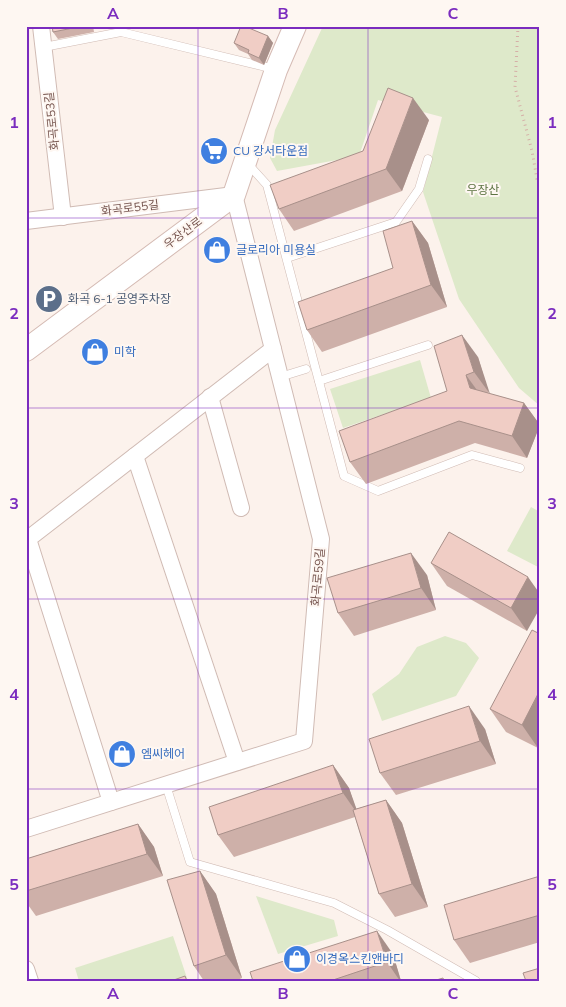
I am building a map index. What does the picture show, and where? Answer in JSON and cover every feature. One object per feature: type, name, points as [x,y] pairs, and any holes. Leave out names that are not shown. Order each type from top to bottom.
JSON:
[{"type":"street","name":"화곡로53길","points":[[41,26],[63,217]]},
{"type":"street","points":[[234,195],[276,70],[295,26]]},
{"type":"street","name":"화곡로55길","points":[[26,221],[234,195]]},
{"type":"street","name":"화곡로59길","points":[[26,829],[304,741],[321,539],[234,195]]},
{"type":"street","name":"우장산로","points":[[26,350],[234,195]]},
{"type":"street","points":[[112,802],[27,538],[273,349]]},
{"type":"street","points":[[210,397],[241,508]]},
{"type":"street","points":[[135,456],[237,762]]},
{"type":"street","points":[[26,969],[30,981]]},
{"type":"lane","points":[[44,47],[121,32],[276,70]]},
{"type":"lane","points":[[287,258],[396,222],[419,189],[428,159]]},
{"type":"lane","points":[[245,161],[267,185],[344,476],[378,491],[472,455],[520,468]]},
{"type":"lane","points":[[319,381],[428,345]]},
{"type":"lane","points":[[280,377],[306,369]]},
{"type":"lane","points":[[166,785],[190,862],[334,903],[476,981]]},
{"type":"path","points":[[518,26],[515,87],[532,151],[537,179],[540,183]]},
{"type":"green space","name":"우장산","points":[[323,26],[540,26],[540,406],[519,388],[459,299],[423,192],[442,117],[378,100],[359,156],[277,171],[270,158],[275,130]]},
{"type":"green space","points":[[420,360],[431,398],[343,428],[330,389]]},
{"type":"green space","points":[[531,507],[540,512],[540,568],[507,551]]},
{"type":"green space","points":[[445,636],[466,643],[479,658],[456,696],[382,721],[372,694],[399,674],[417,647]]},
{"type":"green space","points":[[256,896],[334,920],[338,936],[278,954]]},
{"type":"green space","points":[[173,936],[188,981],[79,981],[75,968]]},
{"type":"building","points":[[52,26],[83,26],[53,32]]},
{"type":"building","points":[[241,26],[268,36],[259,58],[248,53],[249,50],[234,43]]},
{"type":"building","points":[[388,88],[413,98],[386,169],[279,209],[270,185],[363,151]]},
{"type":"building","points":[[412,221],[431,285],[307,330],[298,302],[393,268],[383,231]]},
{"type":"building","points":[[462,335],[474,372],[466,375],[470,388],[524,403],[512,436],[459,421],[350,462],[339,431],[447,391],[434,346]]},
{"type":"building","points":[[449,532],[528,577],[511,608],[431,563]]},
{"type":"building","points":[[411,553],[421,588],[338,613],[327,578]]},
{"type":"building","points":[[532,630],[540,634],[540,690],[522,725],[490,709]]},
{"type":"building","points":[[469,706],[480,741],[380,773],[369,739]]},
{"type":"building","points":[[333,765],[343,793],[218,835],[209,807]]},
{"type":"building","points":[[386,800],[412,884],[379,894],[353,810]]},
{"type":"building","points":[[138,824],[147,854],[26,891],[26,859]]},
{"type":"building","points":[[200,871],[226,955],[194,966],[167,880]]},
{"type":"building","points":[[540,876],[540,915],[454,940],[444,905]]},
{"type":"building","points":[[377,931],[387,962],[330,981],[253,981],[250,972]]},
{"type":"building","points":[[540,968],[540,981],[526,981],[523,973]]},
{"type":"building","points":[[185,976],[187,981],[171,981]]},
{"type":"building","points":[[443,978],[444,981],[433,981]]},
{"type":"place","name":"CU 강서타운점","points":[[214,151]]},
{"type":"place","name":"글로리아 미용실","points":[[217,250]]},
{"type":"place","name":"화곡 6-1 공영주차장","points":[[49,299]]},
{"type":"place","name":"미학","points":[[95,352]]},
{"type":"place","name":"엠씨헤어","points":[[122,754]]},
{"type":"place","name":"이경옥스킨앤바디","points":[[297,959]]}]
